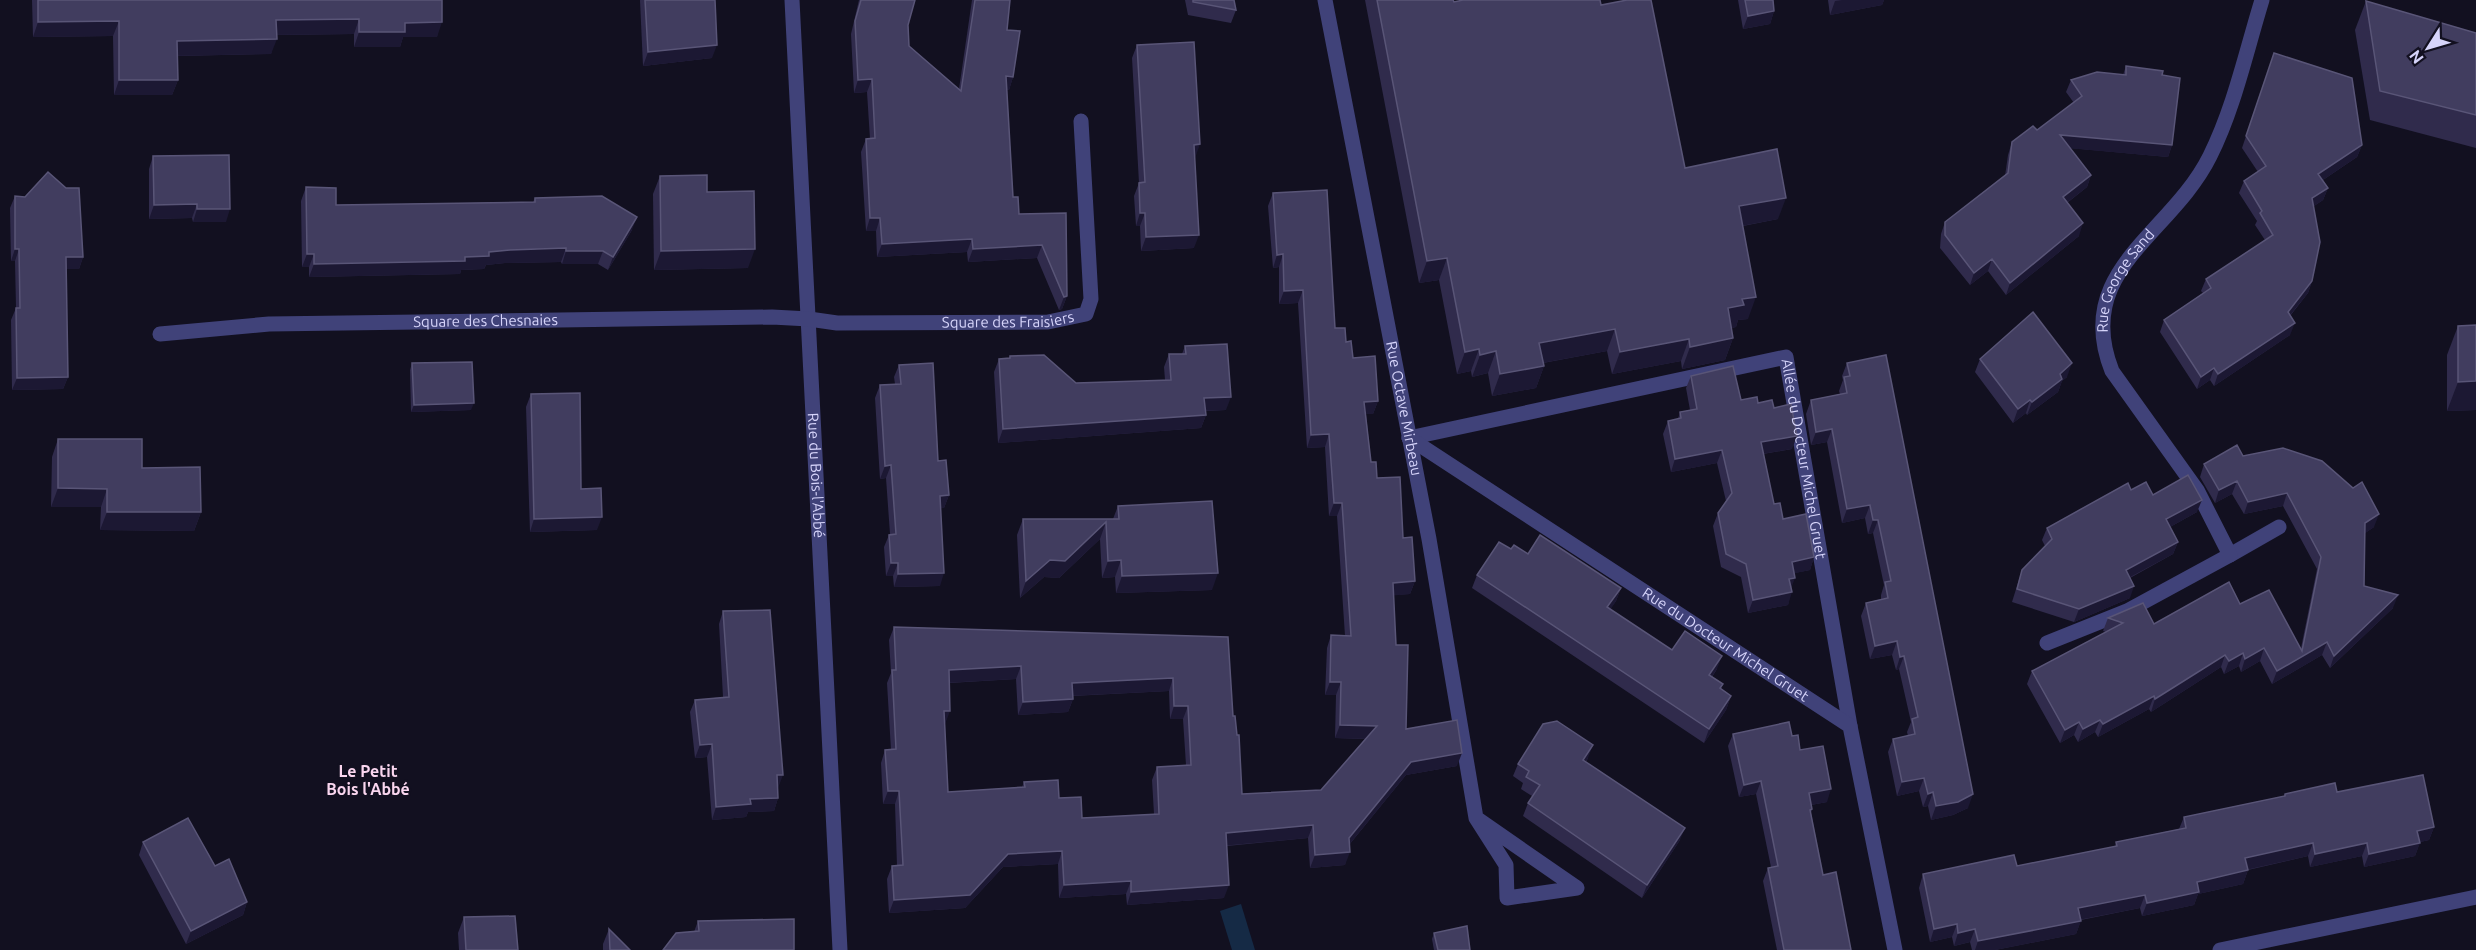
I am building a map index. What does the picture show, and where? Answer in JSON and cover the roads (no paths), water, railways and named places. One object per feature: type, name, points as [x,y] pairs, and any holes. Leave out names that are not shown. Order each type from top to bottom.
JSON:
[{"type":"street","name":"Rue du Bois-l'Abbé","points":[[792,0],[840,950]]},
{"type":"street","name":"Rue Octave Mirbeau","points":[[1325,0],[1430,539],[1476,818],[1506,865],[1507,898],[1577,888],[1476,818]]},
{"type":"street","name":"Rue George Sand","points":[[2230,555],[2197,489],[2112,371],[2104,353],[2101,333],[2102,311],[2109,288],[2120,269],[2187,194],[2211,155],[2221,132],[2262,0]]},
{"type":"street","name":"Square des Fraisiers","points":[[809,318],[837,323],[1048,322],[1086,314],[1091,298],[1081,121]]},
{"type":"street","name":"Square des Chesnaies","points":[[160,334],[269,324],[809,318]]},
{"type":"street","name":"Allée du Docteur Michel Gruet","points":[[1409,438],[1786,357],[1850,726]]},
{"type":"street","name":"Rue du Docteur Michel Gruet","points":[[1409,438],[1850,726]]},
{"type":"street","points":[[2047,643],[2127,611],[2279,527]]},
{"type":"street","points":[[1850,726],[1895,950]]},
{"type":"street","points":[[2220,950],[2476,897]]},
{"type":"water","points":[[1241,904],[1255,950],[1232,950],[1220,911]]},
{"type":"district","name":"Le Petit Bois l'Abbé","points":[[368,780]]}]
